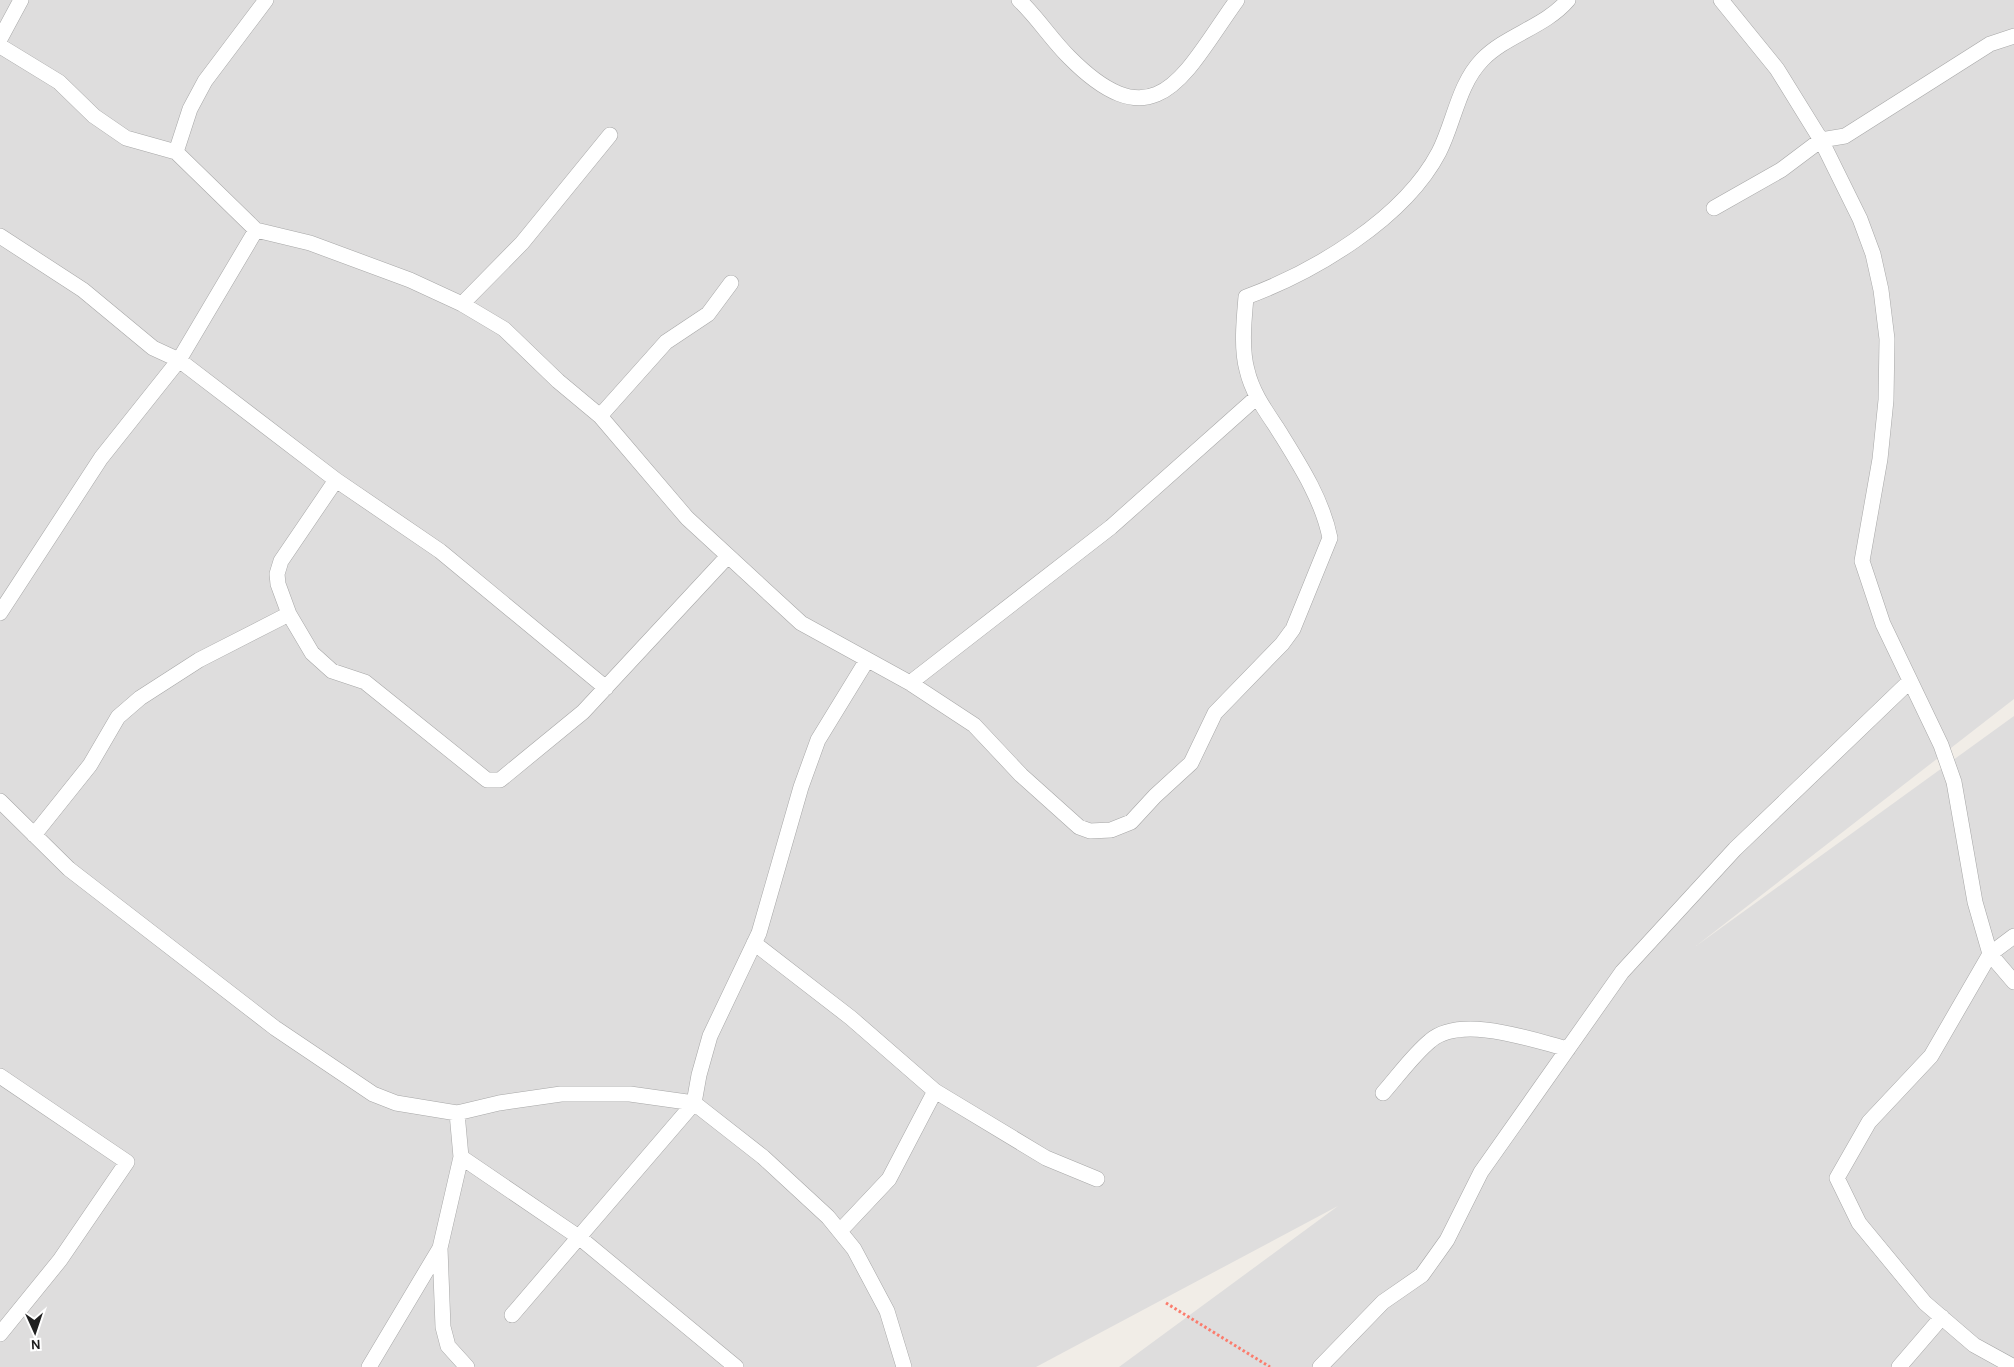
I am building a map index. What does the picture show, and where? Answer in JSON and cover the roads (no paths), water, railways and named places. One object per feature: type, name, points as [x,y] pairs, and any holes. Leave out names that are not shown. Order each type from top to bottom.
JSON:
[{"type":"street","points":[[0,39],[22,0]]},
{"type":"street","points":[[176,152],[190,109],[205,81],[266,0]]},
{"type":"street","points":[[1019,0],[1069,58],[1115,94],[1134,100],[1158,95],[1180,80],[1237,0]]},
{"type":"street","points":[[0,46],[59,82],[94,116],[126,138],[176,152],[256,230],[310,243],[410,280],[462,304],[504,328],[558,381],[600,416],[687,518],[727,557],[801,623],[910,684],[974,725],[1021,776],[1079,827],[1090,831],[1111,830],[1132,822],[1155,796],[1191,763],[1216,713],[1282,644],[1293,628],[1330,538],[1327,524],[1302,469],[1257,397],[1246,370],[1244,320],[1246,298],[1287,279],[1344,248],[1373,227],[1424,177],[1439,152],[1466,81],[1481,61],[1498,46],[1539,23],[1568,0]]},
{"type":"street","points":[[1721,0],[1777,68],[1821,140],[1860,218],[1873,254],[1881,290],[1887,340],[1886,400],[1880,459],[1862,562],[1883,624],[1941,744],[1954,782],[1975,902],[1990,954],[2014,982]]},
{"type":"street","points":[[1714,208],[1780,170],[1821,140],[1845,136],[1990,44],[2014,36]]},
{"type":"street","points":[[462,304],[522,243],[610,136]]},
{"type":"street","points":[[0,613],[101,458],[179,360],[256,230]]},
{"type":"street","points":[[0,236],[83,290],[153,348],[179,360],[336,480],[440,551],[606,688]]},
{"type":"street","points":[[600,416],[666,342],[708,314],[731,284]]},
{"type":"street","points":[[910,684],[1111,527],[1257,397]]},
{"type":"street","points":[[336,480],[281,561],[277,574],[278,584],[304,642],[324,666],[365,682],[487,780],[500,780],[583,712],[727,557]]},
{"type":"street","points":[[34,835],[90,765],[118,717],[140,698],[199,660],[290,614]]},
{"type":"street","points":[[512,1315],[694,1103],[699,1074],[710,1036],[754,943],[764,917],[802,787],[818,740],[868,660]]},
{"type":"street","points":[[1320,1367],[1383,1302],[1422,1275],[1447,1240],[1480,1172],[1622,972],[1735,850],[1910,681]]},
{"type":"street","points":[[0,801],[69,869],[275,1028],[373,1094],[396,1103],[457,1113],[499,1103],[561,1094],[630,1094],[694,1103],[763,1157],[828,1217],[840,1231],[854,1249],[887,1311],[904,1367]]},
{"type":"street","points":[[2014,936],[1990,954],[1931,1056],[1869,1122],[1837,1178],[1859,1223],[1925,1303],[1974,1345],[2014,1367]]},
{"type":"street","points":[[754,943],[851,1018],[935,1091],[1046,1158],[1098,1179]]},
{"type":"street","points":[[1383,1093],[1430,1040],[1447,1031],[1470,1029],[1498,1032],[1568,1049]]},
{"type":"street","points":[[0,1076],[127,1162],[60,1260],[0,1334]]},
{"type":"street","points":[[840,1231],[889,1179],[935,1091]]},
{"type":"street","points":[[457,1113],[461,1157],[440,1248],[443,1327],[448,1346],[467,1367]]},
{"type":"street","points":[[461,1157],[580,1238],[736,1367]]},
{"type":"street","points":[[369,1367],[440,1248]]},
{"type":"street","points":[[1898,1367],[1942,1317]]}]
